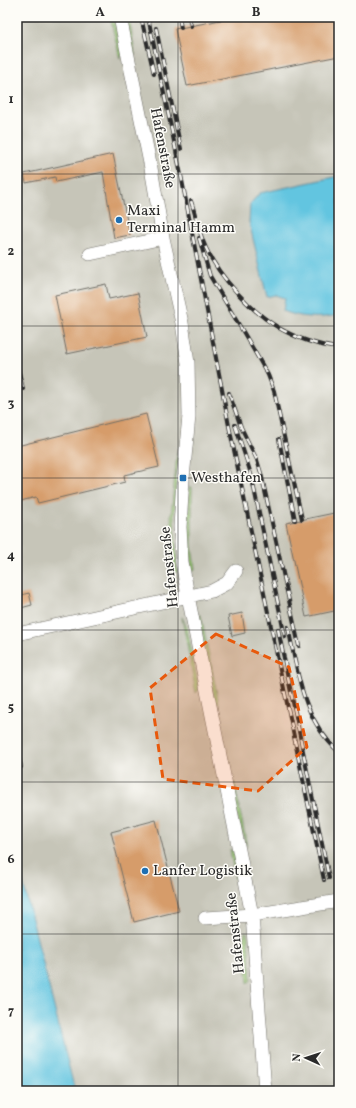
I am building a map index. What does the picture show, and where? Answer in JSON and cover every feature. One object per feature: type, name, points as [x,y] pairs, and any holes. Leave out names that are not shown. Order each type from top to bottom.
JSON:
[{"type":"street","name":"Hafenstraße","points":[[120,17],[163,238],[182,324],[188,363],[189,416],[180,527],[182,562],[252,915],[265,1091]]},
{"type":"street","points":[[90,254],[163,238]]},
{"type":"street","points":[[17,634],[204,593],[227,584],[236,571]]},
{"type":"street","points":[[205,918],[252,915],[339,901]]},
{"type":"highlighted area","points":[[216,634],[289,667],[307,747],[258,791],[163,779],[150,688]]},
{"type":"shaded area","points":[[17,17],[339,17],[339,1091],[75,1091],[17,859]]},
{"type":"green space","points":[[110,17],[113,17],[123,54],[120,58]]},
{"type":"green space","points":[[126,17],[129,17],[135,55],[132,52]]},
{"type":"green space","points":[[177,453],[180,457],[174,516],[177,572],[173,572],[171,516]]},
{"type":"green space","points":[[189,487],[192,487],[192,547],[195,569],[192,571],[188,547]]},
{"type":"green space","points":[[200,614],[219,704],[215,701],[199,619]]},
{"type":"green space","points":[[182,617],[187,629],[199,689],[196,693]]},
{"type":"green space","points":[[234,782],[247,846],[237,816],[231,786]]},
{"type":"green space","points":[[230,849],[234,852],[241,895],[236,884]]},
{"type":"green space","points":[[246,931],[248,937],[251,980],[248,983],[244,936]]},
{"type":"water","points":[[339,176],[339,315],[310,317],[283,311],[285,298],[276,295],[267,297],[249,222],[250,204],[260,193]]},
{"type":"water","points":[[17,859],[75,1091],[17,1091]]},
{"type":"building","points":[[236,17],[339,17],[339,56],[187,86],[175,29]]},
{"type":"building","points":[[113,154],[130,235],[114,238],[103,172],[56,182],[55,177],[26,183],[24,174]]},
{"type":"building","points":[[106,284],[109,299],[138,293],[147,337],[67,354],[55,295]]},
{"type":"building","points":[[146,414],[159,467],[124,475],[125,482],[38,503],[36,497],[17,502],[17,446]]},
{"type":"building","points":[[339,512],[339,610],[306,617],[286,523]]},
{"type":"building","points":[[29,593],[32,605],[17,609],[17,596]]},
{"type":"building","points":[[242,613],[245,633],[232,636],[228,616]]},
{"type":"building","name":"Lanfer Logistik","points":[[156,820],[179,911],[134,922],[111,832]]},
{"type":"railway","points":[[141,17],[154,74]]},
{"type":"railway","points":[[148,17],[181,175],[229,426],[324,880]]},
{"type":"railway","points":[[179,17],[181,28]]},
{"type":"railway","points":[[189,17],[191,26]]},
{"type":"railway","points":[[156,28],[181,149]]},
{"type":"railway","points":[[191,201],[201,236],[212,259],[228,282],[247,303],[258,313],[286,332],[316,343],[339,348]]},
{"type":"railway","points":[[199,238],[210,276],[268,375],[274,391],[302,519]]},
{"type":"railway","points":[[17,364],[23,389]]},
{"type":"railway","points":[[229,393],[241,427],[257,460],[261,473],[299,646]]},
{"type":"railway","points":[[235,425],[251,474],[285,637]]},
{"type":"railway","points":[[279,439],[295,520]]},
{"type":"railway","points":[[288,627],[303,694],[309,710],[317,725],[339,752]]},
{"type":"railway","points":[[278,629],[329,878]]},
{"type":"railway","points":[[17,749],[21,767]]},
{"type":"place","name":"Maxi Terminal Hamm","points":[[119,220]]},
{"type":"place","name":"Westhafen","points":[[183,478]]},
{"type":"place","name":"Lanfer Logistik","points":[[145,871]]}]
